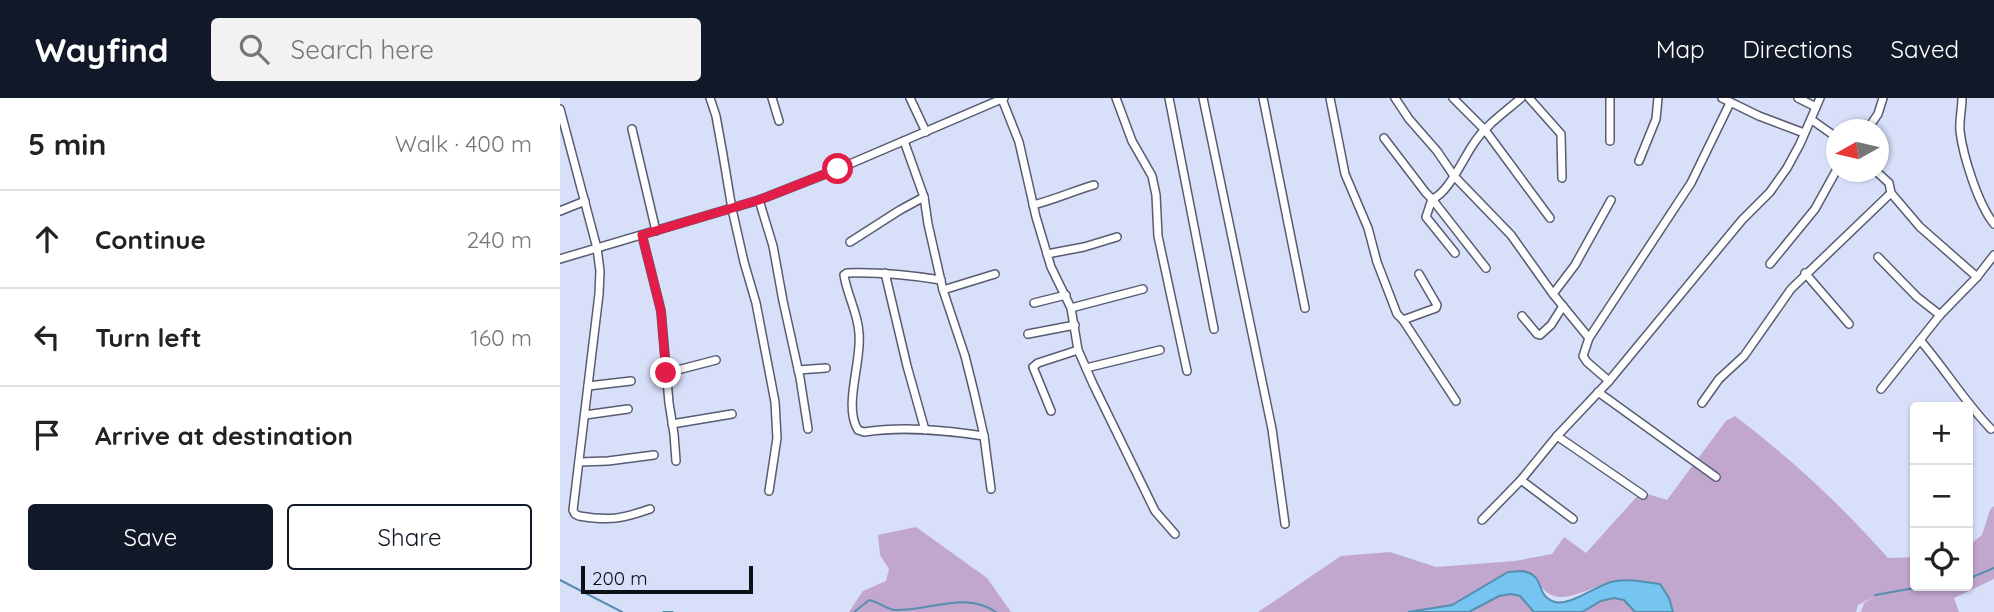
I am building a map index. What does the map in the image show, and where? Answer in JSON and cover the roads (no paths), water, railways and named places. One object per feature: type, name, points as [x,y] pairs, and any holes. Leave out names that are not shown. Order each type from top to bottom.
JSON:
[{"type":"street","points":[[710,98],[716,116],[732,209],[756,303],[775,402],[777,438],[769,491]]},
{"type":"street","points":[[772,98],[779,121]]},
{"type":"street","points":[[910,98],[926,132]]},
{"type":"street","points":[[1116,98],[1132,141],[1152,176],[1158,236],[1187,372]]},
{"type":"street","points":[[1169,98],[1214,329]]},
{"type":"street","points":[[1203,98],[1272,429],[1285,524]]},
{"type":"street","points":[[1263,98],[1305,308]]},
{"type":"street","points":[[1330,98],[1345,174],[1368,228],[1377,262],[1397,314],[1404,320],[1456,401]]},
{"type":"street","points":[[1395,98],[1454,176],[1511,236],[1589,338]]},
{"type":"street","points":[[1453,98],[1485,130],[1550,218]]},
{"type":"street","points":[[1432,199],[1437,198],[1454,176],[1485,130],[1521,98]]},
{"type":"street","points":[[1529,98],[1561,134],[1562,178]]},
{"type":"street","points":[[1610,98],[1611,141]]},
{"type":"street","points":[[1639,161],[1656,119],[1658,98]]},
{"type":"street","points":[[1722,98],[1804,134]]},
{"type":"street","points":[[1798,98],[1816,107]]},
{"type":"street","points":[[1482,520],[1609,381],[1742,220],[1770,192],[1787,168],[1812,120],[1820,98]]},
{"type":"street","points":[[1875,119],[1883,98]]},
{"type":"street","points":[[1962,98],[1960,130],[1970,173],[1986,214],[1994,224]]},
{"type":"street","points":[[560,260],[759,200],[1003,99],[1018,142],[1047,254],[1071,308],[1079,350],[1086,368],[1155,511],[1175,534]]},
{"type":"street","points":[[1609,381],[1583,356],[1589,338],[1691,183],[1730,103]]},
{"type":"street","points":[[560,109],[597,248],[600,271],[573,510],[575,514],[589,518],[613,520],[650,509]]},
{"type":"street","points":[[1812,120],[1826,130]]},
{"type":"street","points":[[632,129],[656,231]]},
{"type":"street","points":[[1384,138],[1486,268]]},
{"type":"street","points":[[904,141],[924,197],[943,290],[965,356],[984,436],[990,489]]},
{"type":"street","points":[[1770,264],[1815,209],[1830,182]]},
{"type":"street","points":[[1888,182],[1891,193],[1920,227],[1977,277]]},
{"type":"street","points":[[1033,205],[1094,185]]},
{"type":"street","points":[[1702,402],[1719,379],[1744,356],[1791,289],[1891,193]]},
{"type":"street","points":[[850,242],[924,197]]},
{"type":"street","points":[[1432,199],[1426,217],[1455,253]]},
{"type":"street","points":[[759,200],[773,246],[808,429]]},
{"type":"street","points":[[1553,294],[1575,265],[1611,200]]},
{"type":"street","points":[[560,211],[585,201]]},
{"type":"street","points":[[642,235],[661,311],[676,461]]},
{"type":"street","points":[[1047,254],[1117,237]]},
{"type":"street","points":[[1881,390],[1940,314],[1977,277],[1994,255]]},
{"type":"street","points":[[1878,257],[1917,297],[1940,314]]},
{"type":"street","points":[[941,280],[885,273],[844,275],[859,333],[854,424],[858,430],[864,432],[925,430],[984,436]]},
{"type":"street","points":[[885,273],[925,430]]},
{"type":"street","points":[[943,290],[995,274]]},
{"type":"street","points":[[1404,320],[1436,308],[1437,305],[1419,274]]},
{"type":"street","points":[[1805,274],[1849,324]]},
{"type":"street","points":[[1071,308],[1143,289]]},
{"type":"street","points":[[1034,303],[1066,295]]},
{"type":"street","points":[[1522,316],[1540,335],[1551,325],[1563,306]]},
{"type":"street","points":[[1028,334],[1075,325]]},
{"type":"street","points":[[1920,340],[1939,361],[1968,404],[1991,429]]},
{"type":"street","points":[[1086,368],[1160,349]]},
{"type":"street","points":[[1051,411],[1033,367],[1079,350]]},
{"type":"street","points":[[666,373],[716,360]]},
{"type":"street","points":[[798,369],[826,368]]},
{"type":"street","points":[[588,386],[631,382]]},
{"type":"street","points":[[1598,392],[1716,477]]},
{"type":"street","points":[[584,415],[628,409]]},
{"type":"street","points":[[672,424],[732,414]]},
{"type":"street","points":[[1557,436],[1643,495]]},
{"type":"street","points":[[579,462],[654,455]]},
{"type":"street","points":[[1521,480],[1573,519]]},
{"type":"water","points":[[1522,571],[1535,577],[1544,595],[1555,602],[1568,601],[1617,581],[1660,584],[1669,598],[1673,612],[1635,612],[1624,600],[1614,598],[1601,601],[1582,612],[1534,612],[1520,596],[1511,594],[1499,596],[1469,612],[1408,612],[1452,605],[1508,572]]},
{"type":"waterway","points":[[1973,577],[1994,568]]},
{"type":"waterway","points":[[560,580],[622,612]]},
{"type":"waterway","points":[[1875,595],[1910,589]]},
{"type":"waterway","points":[[854,612],[869,600],[894,610],[959,602],[984,606],[996,612]]},
{"type":"waterway","points":[[663,612],[673,612]]}]
